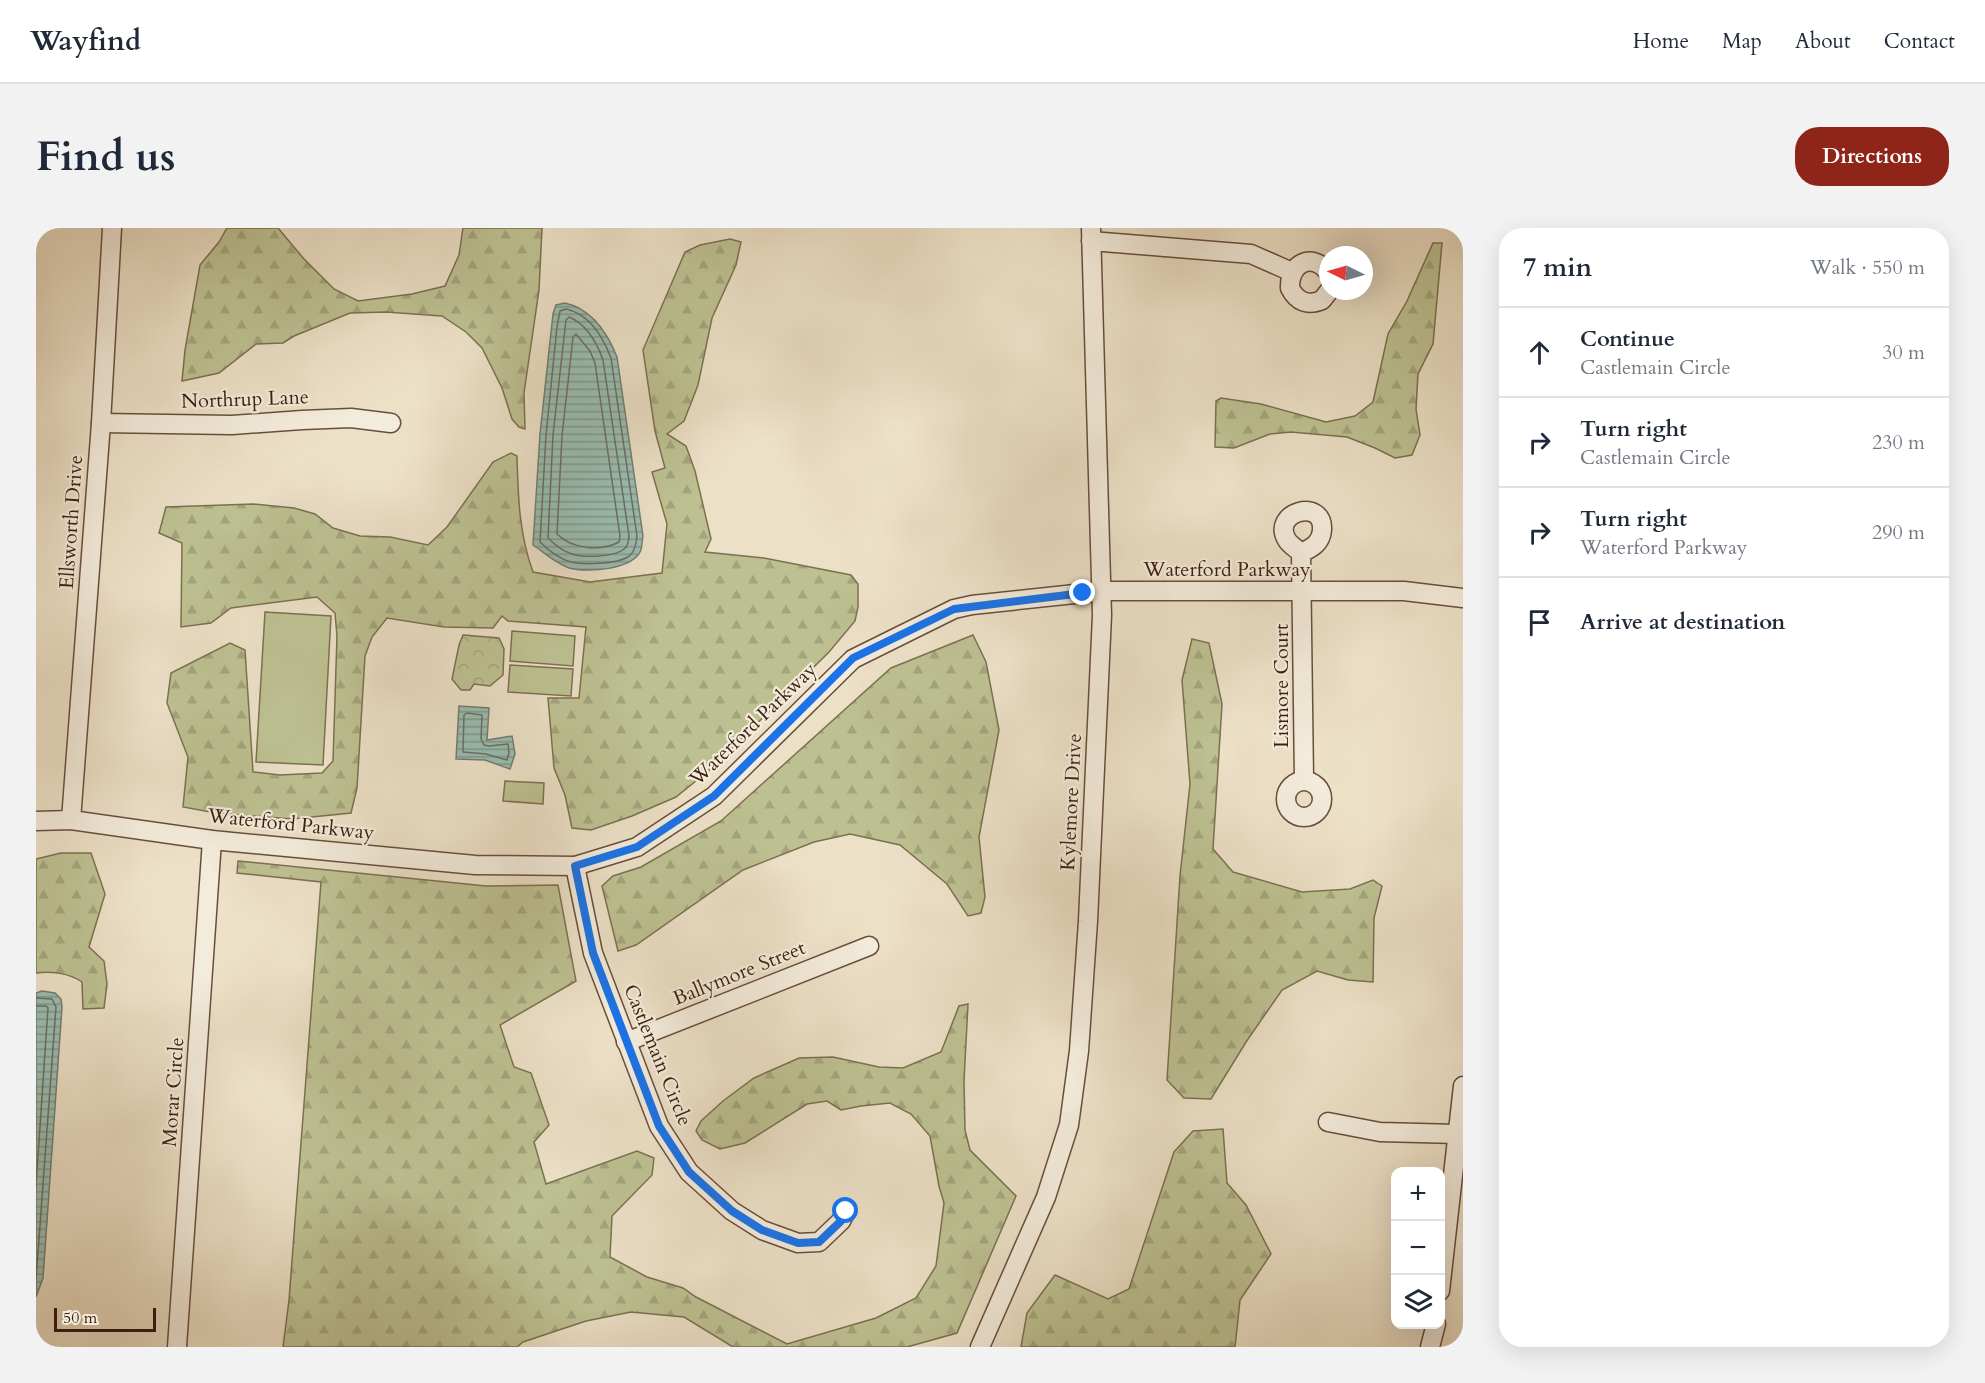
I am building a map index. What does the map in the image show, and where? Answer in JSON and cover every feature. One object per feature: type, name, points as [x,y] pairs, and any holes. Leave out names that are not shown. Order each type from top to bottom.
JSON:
[{"type":"street","name":"Ellsworth Drive","points":[[71,820],[101,423],[112,228]]},
{"type":"street","points":[[1091,234],[1251,254],[1292,272]]},
{"type":"street","name":"Kylemore Drive","points":[[980,1347],[1046,1197],[1069,1125],[1079,1051],[1089,921],[1103,591],[1091,234]]},
{"type":"street","points":[[1319,264],[1305,262],[1292,272],[1290,288],[1299,300],[1307,303],[1322,300]]},
{"type":"street","name":"Northrup Lane","points":[[101,423],[232,426],[351,418],[391,423]]},
{"type":"street","name":"Lismore Court","points":[[1301,553],[1304,780]]},
{"type":"street","name":"Waterford Parkway","points":[[36,821],[71,820],[212,840],[475,865],[575,866],[637,847],[714,796],[853,658],[954,609],[972,605],[1103,591],[1404,591],[1463,597]]},
{"type":"street","name":"Morar Circle","points":[[177,1347],[212,840]]},
{"type":"street","name":"Castlemain Circle","points":[[575,866],[593,953],[626,1042],[659,1126],[689,1172],[732,1211],[762,1230],[798,1243],[819,1242],[841,1221],[846,1211]]},
{"type":"street","name":"Ballymore Street","points":[[626,1042],[869,946]]},
{"type":"street","points":[[1442,1275],[1463,1086]]},
{"type":"street","points":[[1328,1122],[1380,1132],[1457,1134]]},
{"type":"street","points":[[1430,1347],[1435,1329]]},
{"type":"green space","points":[[227,228],[278,228],[304,259],[334,289],[358,301],[412,294],[445,286],[459,255],[463,228],[542,228],[539,290],[524,393],[525,429],[519,427],[512,419],[502,388],[482,348],[466,332],[442,316],[386,312],[350,313],[294,336],[283,343],[256,344],[219,373],[182,381],[200,265]]},
{"type":"green space","points":[[730,239],[741,242],[736,265],[712,318],[698,385],[684,421],[667,434],[686,446],[695,471],[711,539],[705,552],[764,558],[851,575],[858,584],[858,607],[855,621],[829,652],[713,767],[676,797],[591,830],[572,828],[565,795],[554,768],[548,698],[579,698],[586,627],[508,621],[502,616],[493,628],[444,627],[387,618],[372,637],[365,656],[357,788],[351,813],[292,819],[216,813],[183,807],[188,757],[167,703],[171,673],[230,643],[245,650],[253,772],[280,775],[322,773],[333,761],[337,636],[335,613],[317,597],[231,608],[211,623],[181,627],[182,543],[159,533],[166,507],[253,504],[294,508],[315,514],[333,528],[360,536],[390,537],[428,545],[447,527],[493,462],[511,453],[517,456],[522,529],[533,572],[590,582],[662,573],[667,524],[652,472],[665,468],[655,431],[643,350],[685,252],[700,245]]},
{"type":"green space","points":[[1433,243],[1442,243],[1433,344],[1418,374],[1416,409],[1420,435],[1412,455],[1395,458],[1347,437],[1291,432],[1270,434],[1234,448],[1215,447],[1216,401],[1221,398],[1261,404],[1326,422],[1355,416],[1373,402],[1388,334],[1407,301]]},
{"type":"green space","points":[[265,612],[331,616],[323,765],[256,762]]},
{"type":"green space","points":[[512,631],[575,636],[573,666],[510,661]]},
{"type":"green space","points":[[463,635],[499,638],[504,649],[503,675],[490,686],[474,684],[470,690],[461,690],[452,679]]},
{"type":"green space","points":[[973,635],[986,662],[999,730],[979,837],[985,897],[981,913],[968,916],[947,884],[900,845],[850,834],[814,842],[743,870],[636,945],[618,951],[602,886],[613,876],[641,867],[721,821],[891,668]]},
{"type":"green space","points":[[1192,639],[1209,643],[1222,704],[1213,849],[1233,872],[1302,892],[1350,889],[1373,880],[1382,886],[1374,918],[1373,982],[1348,980],[1317,971],[1282,990],[1211,1099],[1184,1098],[1167,1080],[1180,876],[1190,784],[1182,680]]},
{"type":"green space","points":[[510,665],[573,669],[571,696],[508,692]]},
{"type":"green space","points":[[505,781],[544,783],[543,804],[503,801]]},
{"type":"green space","points":[[61,853],[91,853],[105,894],[89,947],[104,961],[107,984],[104,1008],[83,1009],[82,982],[77,979],[60,973],[36,973],[36,859]]},
{"type":"green space","points":[[238,861],[486,886],[558,885],[576,981],[500,1025],[514,1067],[531,1073],[549,1125],[534,1142],[546,1184],[637,1151],[654,1158],[652,1175],[612,1216],[610,1257],[647,1277],[683,1288],[787,1344],[876,1318],[916,1298],[936,1266],[944,1203],[930,1136],[911,1114],[890,1103],[841,1110],[827,1101],[807,1104],[745,1143],[720,1149],[702,1140],[696,1131],[701,1121],[754,1078],[799,1058],[833,1057],[879,1067],[903,1068],[941,1052],[959,1006],[968,1004],[964,1081],[965,1130],[970,1150],[1016,1196],[957,1333],[907,1347],[733,1347],[684,1317],[631,1312],[586,1321],[523,1342],[517,1347],[283,1347],[289,1300],[321,882],[237,873]]},
{"type":"green space","points":[[1223,1129],[1227,1183],[1246,1205],[1271,1254],[1240,1300],[1235,1347],[1021,1347],[1027,1313],[1055,1275],[1108,1299],[1129,1289],[1174,1152],[1193,1131]]},
{"type":"water","points":[[565,303],[591,316],[603,331],[617,357],[643,536],[641,550],[636,557],[619,566],[598,570],[569,568],[533,545],[540,434],[553,314],[556,305]]},
{"type":"water","points":[[459,706],[489,708],[487,740],[512,736],[515,754],[510,769],[485,760],[456,759]]},
{"type":"water","points":[[42,991],[55,993],[61,999],[62,1007],[43,1278],[36,1297],[36,993]]},
{"type":"route","points":[[846,1211],[841,1221],[819,1242],[798,1243],[762,1230],[732,1211],[689,1172],[659,1126],[626,1042],[593,953],[575,866],[637,847],[699,808],[714,796],[853,658],[954,609],[1083,593]]}]
